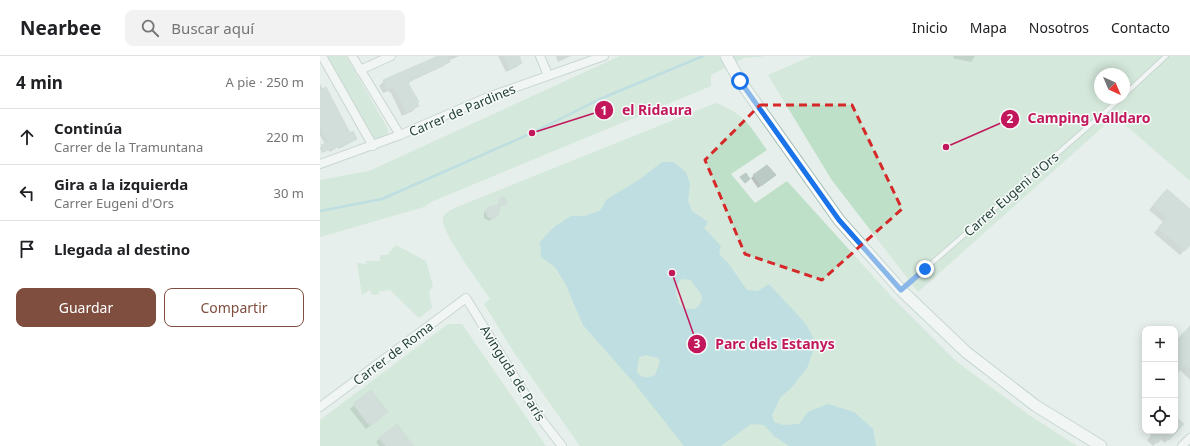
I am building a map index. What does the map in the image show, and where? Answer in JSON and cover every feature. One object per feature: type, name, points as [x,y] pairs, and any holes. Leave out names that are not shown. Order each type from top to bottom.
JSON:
[{"type":"main road","points":[[726,56],[740,81],[839,220],[901,290],[966,352],[1036,406],[1101,446]]},
{"type":"street","points":[[322,56],[373,146]]},
{"type":"street","points":[[352,56],[400,136]]},
{"type":"street","points":[[360,70],[391,56]]},
{"type":"street","points":[[540,56],[548,75]]},
{"type":"street","name":"Carrer de Pardines","points":[[320,164],[400,136],[488,97],[604,56]]},
{"type":"street","name":"Carrer de Roma","points":[[320,407],[466,298]]},
{"type":"street","name":"Avinguda de París","points":[[466,298],[538,415],[562,446]]},
{"type":"street","points":[[1182,446],[1190,438]]},
{"type":"lane","points":[[1130,89],[1166,56]]},
{"type":"lane","name":"Carrer Eugeni d'Ors","points":[[901,290],[1114,104]]},
{"type":"highlighted area","points":[[760,105],[852,105],[902,209],[822,280],[745,254],[705,160]]},
{"type":"green space","points":[[326,56],[346,56],[388,129],[388,134],[378,139],[374,138]]},
{"type":"green space","points":[[620,56],[766,56],[744,58],[711,75],[711,86],[433,201],[424,207],[320,237],[320,180],[369,171]]},
{"type":"green space","points":[[812,56],[1190,56],[1190,181],[1115,116],[918,292],[831,179],[768,75]]},
{"type":"green space","points":[[716,103],[726,107],[741,117],[751,127],[767,150],[731,174],[755,203],[787,181],[893,298],[957,362],[1029,415],[1077,446],[580,446],[515,354],[484,304],[490,299],[454,245],[448,234],[443,218],[450,210],[457,207]]},
{"type":"green space","points":[[396,245],[426,261],[433,286],[429,292],[432,308],[419,318],[390,290],[379,291],[379,294],[372,295],[370,290],[362,295],[357,263],[366,264],[366,261],[380,261],[380,255],[387,255]]},
{"type":"green space","points":[[448,324],[462,324],[546,446],[320,446],[320,420]]},
{"type":"water","points":[[662,162],[673,162],[686,172],[690,184],[688,201],[692,211],[708,222],[704,228],[721,246],[719,254],[728,263],[747,290],[758,291],[769,284],[806,324],[816,343],[807,368],[792,387],[780,398],[772,415],[774,422],[783,425],[799,424],[808,412],[828,404],[854,412],[873,429],[876,446],[789,446],[774,436],[764,425],[751,424],[721,446],[684,446],[635,384],[583,325],[566,285],[555,267],[541,257],[540,242],[554,227],[571,216],[584,216],[600,211],[606,200],[640,179]],"holes":[[[682,279],[691,280],[701,294],[702,301],[695,309],[686,309],[679,304],[676,294],[676,287]],[[646,355],[658,358],[660,362],[655,375],[643,377],[637,372],[639,357]]]},
{"type":"building","points":[[438,56],[447,56],[450,62],[412,79],[413,80],[408,83],[419,102],[417,103],[419,106],[406,112],[395,88],[393,87],[387,90],[383,80]]},
{"type":"building","points":[[504,56],[519,56],[522,63],[510,69]]},
{"type":"building","points":[[326,87],[350,133],[353,131],[357,139],[342,147],[341,145],[324,152],[321,145],[328,142],[320,128],[320,90]]},
{"type":"building","points":[[767,165],[776,175],[761,186],[753,175]]},
{"type":"building","points":[[746,173],[750,179],[745,183],[740,177]]},
{"type":"building","points":[[1167,189],[1190,209],[1190,245],[1185,251],[1158,228],[1167,217],[1153,205]]},
{"type":"building","points":[[504,197],[507,202],[505,205],[500,206],[498,215],[495,218],[488,217],[486,212],[488,207],[498,205],[500,198]]},
{"type":"building","points":[[1190,326],[1190,369],[1185,365],[1178,372],[1178,362],[1178,339]]},
{"type":"building","points":[[371,390],[388,412],[370,426],[353,404]]},
{"type":"building","points":[[1178,419],[1184,424],[1178,430]]},
{"type":"building","points":[[397,424],[414,446],[386,446],[379,438]]},
{"type":"building","points":[[1152,434],[1175,434],[1169,440],[1164,435],[1158,443],[1150,436]]},
{"type":"waterway","points":[[320,211],[382,199],[532,133],[600,99],[703,56]]},
{"type":"place","name":"el Ridaura","points":[[532,133]]},
{"type":"place","name":"Camping Valldaro","points":[[946,147]]},
{"type":"place","name":"Parc dels Estanys","points":[[672,273]]},
{"type":"route","points":[[740,81],[839,220],[901,290],[925,269]]}]
